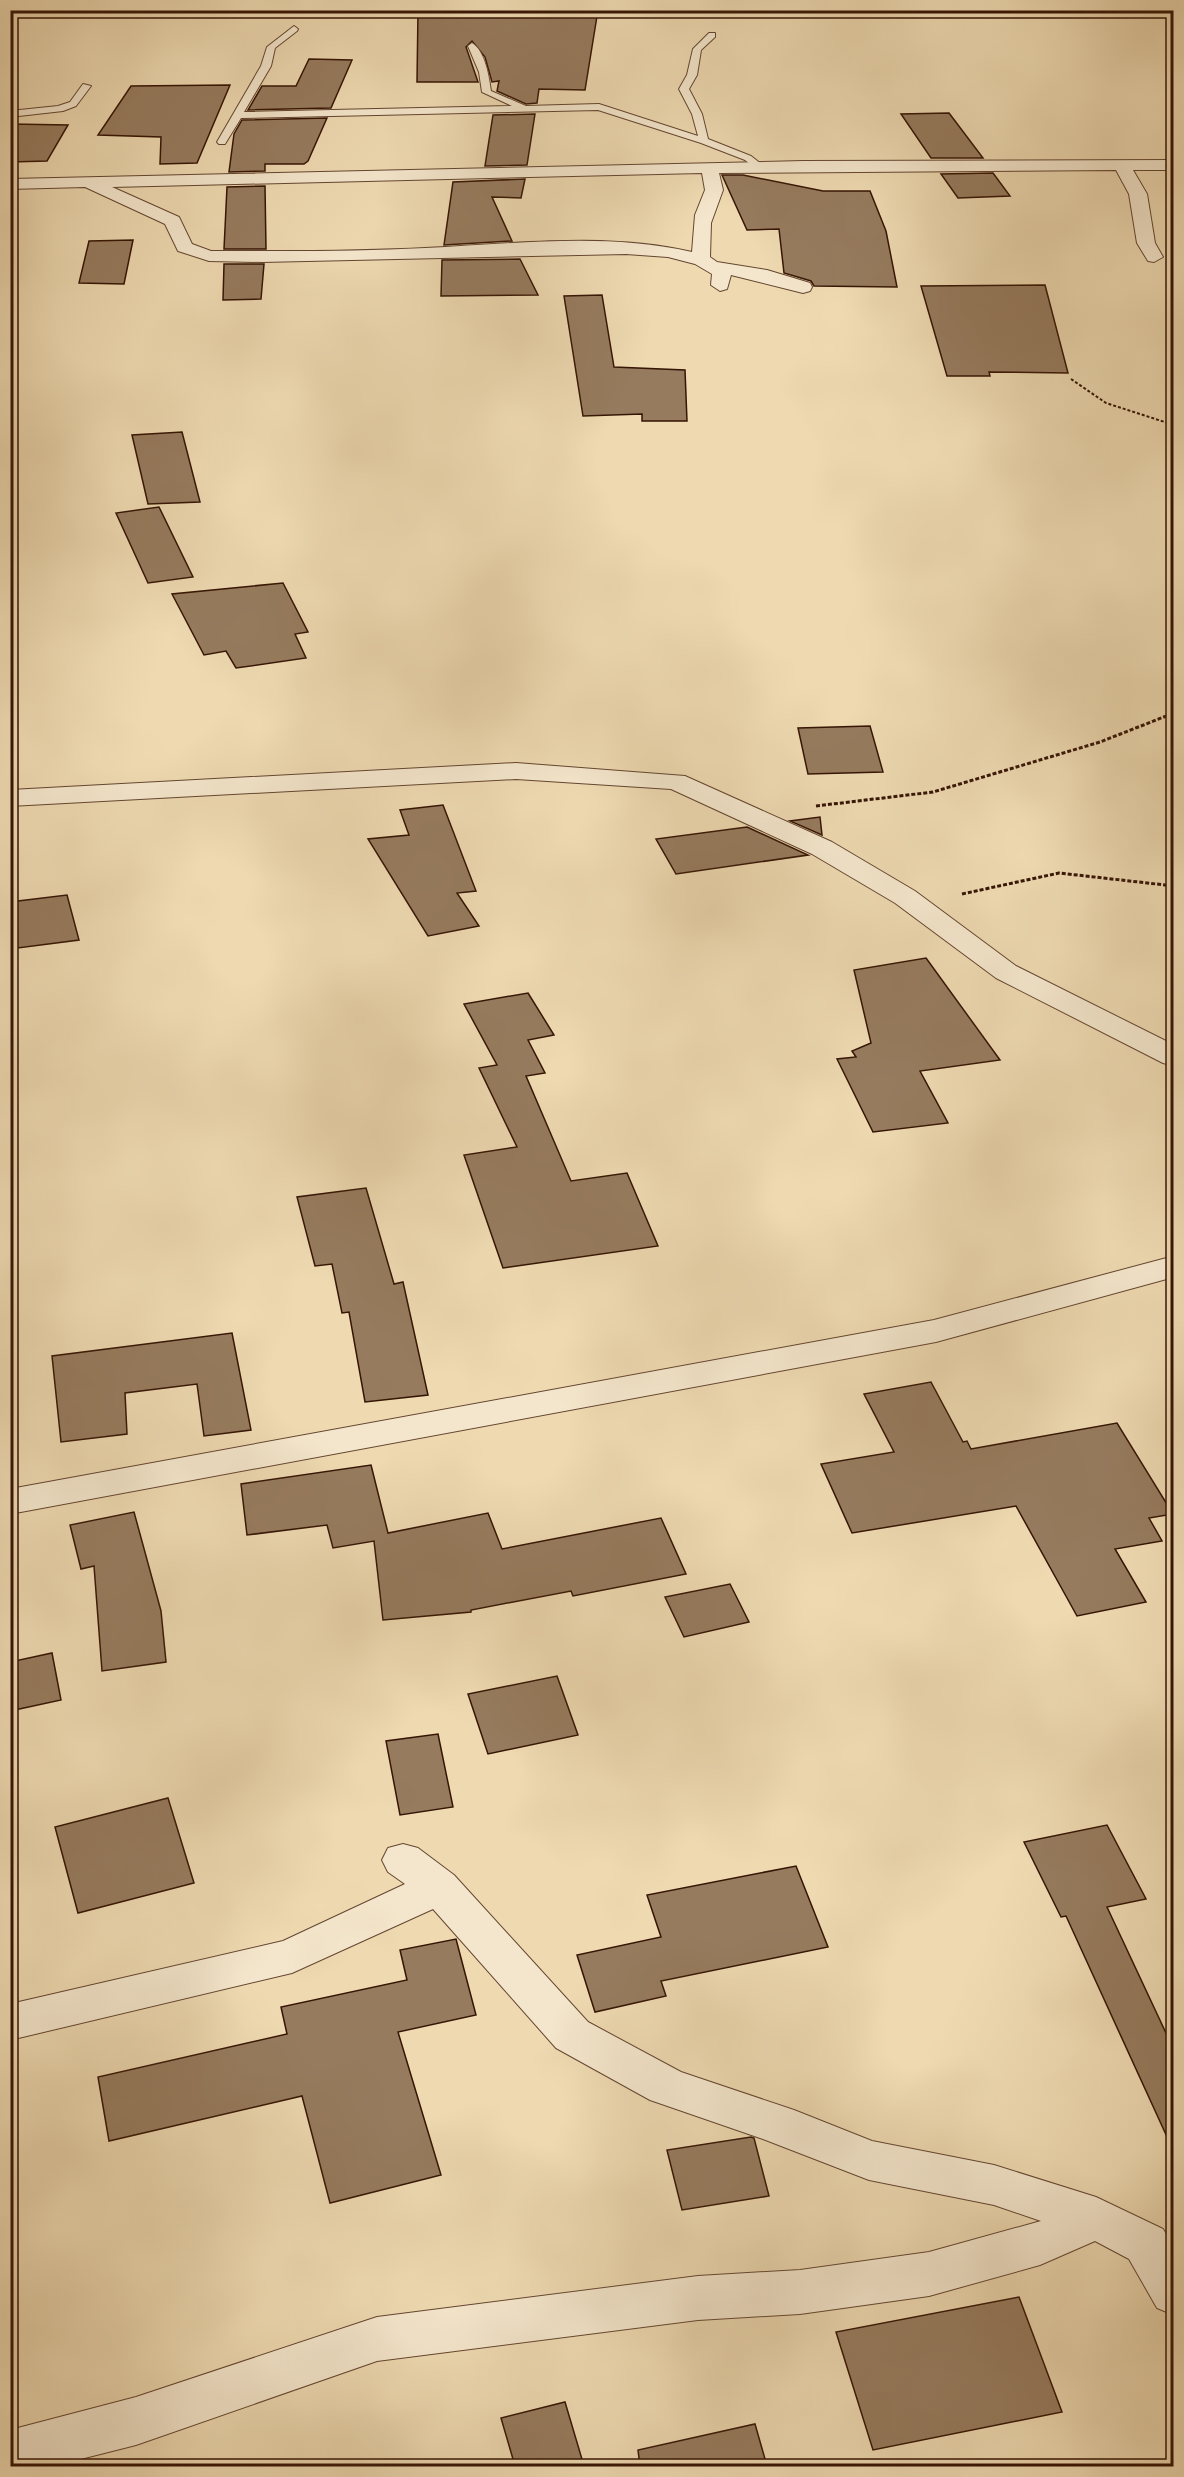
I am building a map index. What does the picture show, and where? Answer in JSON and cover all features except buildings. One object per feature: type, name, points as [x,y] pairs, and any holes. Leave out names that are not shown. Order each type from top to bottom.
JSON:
[{"type":"street","points":[[1122,165],[1138,194],[1146,243],[1154,256]]},
{"type":"street","points":[[10,184],[760,167],[1173,165]]},
{"type":"street","points":[[709,168],[714,190],[705,205],[700,225],[713,271]]},
{"type":"street","points":[[85,181],[173,222],[184,247],[209,256],[412,254],[594,247],[655,251],[713,271],[767,276],[803,287]]},
{"type":"street","points":[[10,798],[516,771],[676,782],[822,848],[905,897],[1006,972],[1173,1057]]},
{"type":"street","points":[[10,1502],[936,1331],[1173,1266]]},
{"type":"street","points":[[403,1860],[439,1887],[572,2036],[666,2086],[778,2124],[869,2160],[994,2185],[1096,2218],[1146,2244],[1173,2293]]},
{"type":"street","points":[[10,2022],[292,1956],[439,1887]]},
{"type":"street","points":[[10,2454],[136,2421],[377,2339],[698,2298],[800,2292],[929,2274],[1040,2244],[1096,2218]]},
{"type":"lane","points":[[222,142],[266,66],[271,47],[294,29]]},
{"type":"lane","points":[[704,141],[697,114],[684,89],[692,75],[697,49],[712,34]]},
{"type":"lane","points":[[472,46],[484,72],[487,92],[526,109]]},
{"type":"lane","points":[[10,114],[60,109],[73,104],[86,86]]},
{"type":"lane","points":[[238,116],[599,107],[704,141],[748,158],[760,167]]},
{"type":"path","points":[[1071,379],[1088,395],[1133,414],[1173,425]]},
{"type":"path","points":[[747,814],[933,792],[1100,742],[1173,713]]},
{"type":"path","points":[[905,897],[957,895],[1059,873],[1173,886]]},
{"type":"waterway","points":[[10,17],[29,10]]}]
